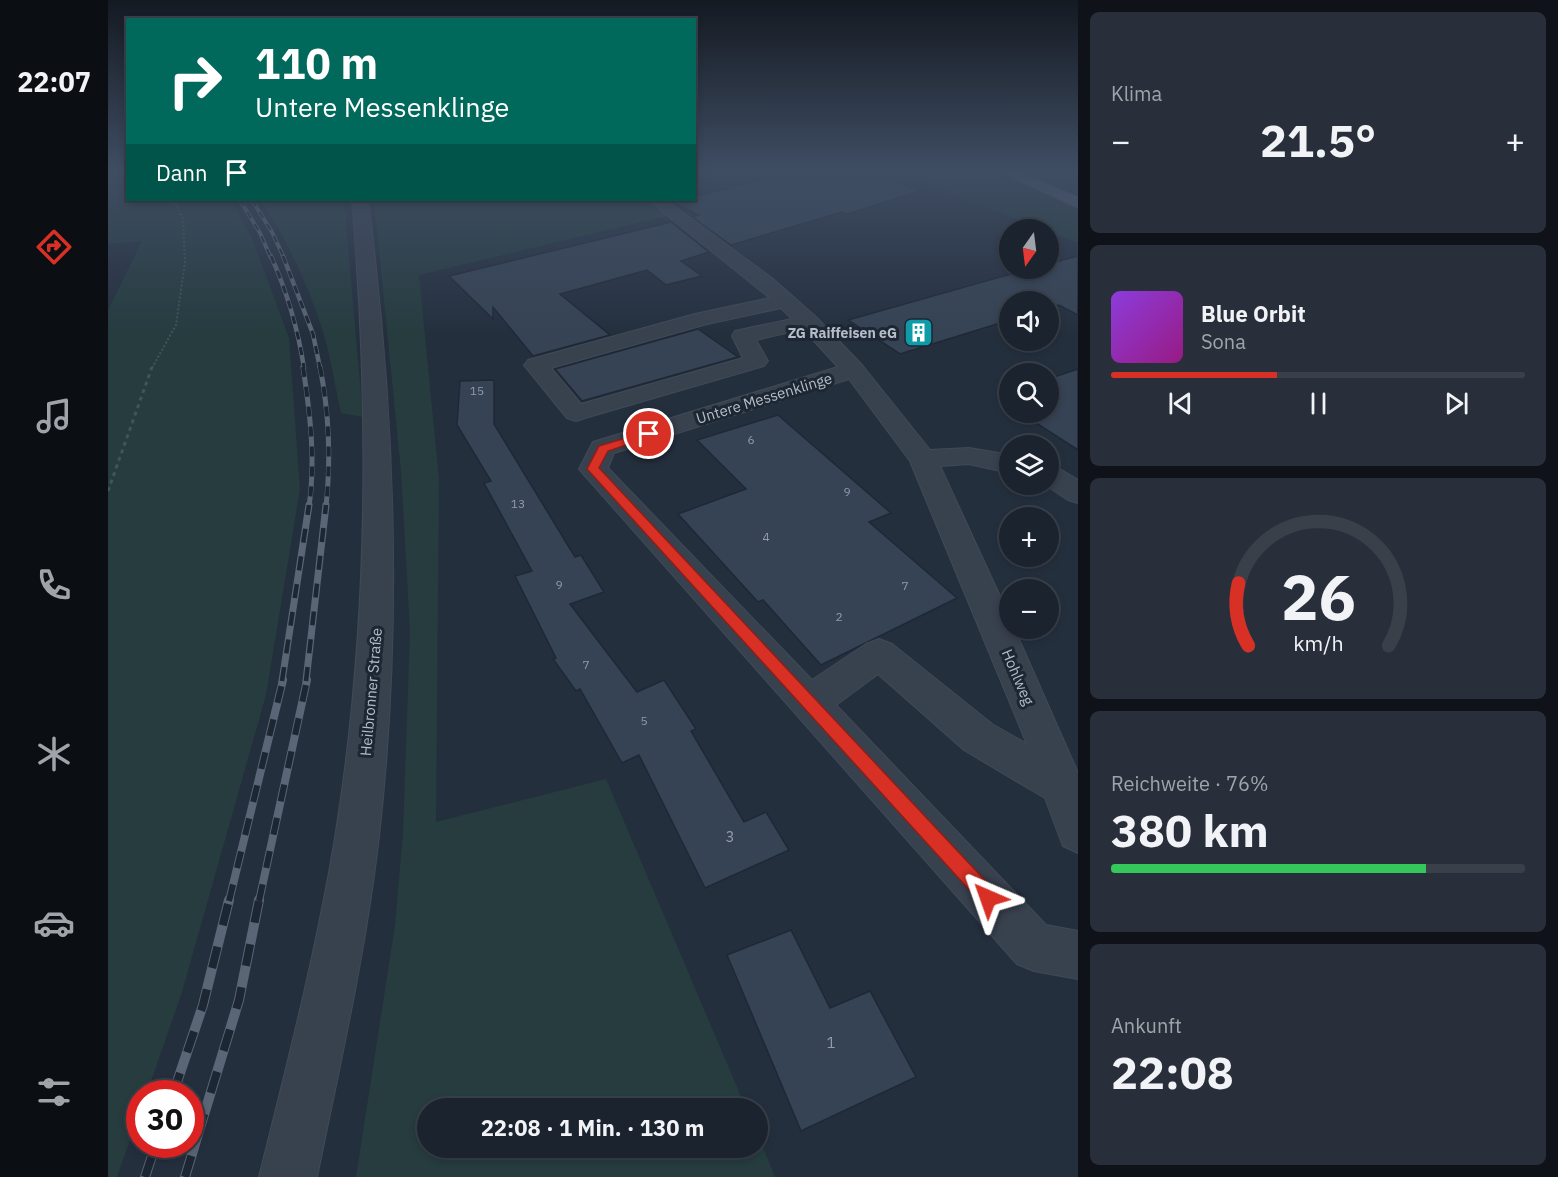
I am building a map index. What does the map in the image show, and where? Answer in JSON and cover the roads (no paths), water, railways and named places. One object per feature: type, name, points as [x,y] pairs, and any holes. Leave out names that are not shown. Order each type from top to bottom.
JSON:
[{"type":"street","name":"Heilbronner Straße","points":[[288,1177],[339,943],[363,789],[378,600],[378,476],[374,327],[363,224]]},
{"type":"street","name":"Hohlweg","points":[[688,224],[766,283],[808,322],[854,370],[923,459],[1048,746],[1078,831]]},
{"type":"street","points":[[785,301],[703,319],[536,365],[576,413],[756,360],[743,336],[808,322]]},
{"type":"street","name":"Untere Messenklinge","points":[[854,370],[603,448],[593,469],[1034,947],[1078,955]]},
{"type":"street","points":[[923,459],[969,456],[999,462]]},
{"type":"street","points":[[1059,481],[1078,493]]},
{"type":"street","points":[[809,703],[879,654],[978,738],[1062,785]]},
{"type":"railway","points":[[255,224],[271,258]]},
{"type":"railway","points":[[267,224],[284,258]]},
{"type":"railway","points":[[271,256],[291,311],[304,368]]},
{"type":"railway","points":[[283,256],[313,334],[320,368]]},
{"type":"railway","points":[[303,367],[312,454],[309,507]]},
{"type":"railway","points":[[320,367],[328,436],[326,507]]},
{"type":"railway","points":[[282,681],[309,505]]},
{"type":"railway","points":[[306,681],[326,505]]},
{"type":"railway","points":[[229,901],[283,680]]},
{"type":"railway","points":[[259,901],[307,680]]},
{"type":"railway","points":[[178,1080],[203,1005],[229,900]]},
{"type":"railway","points":[[185,1177],[239,1000],[259,900]]},
{"type":"railway","points":[[145,1177],[151,1158]]},
{"type":"place","name":"ZG Raiffeisen eG","points":[[918,333]]}]
